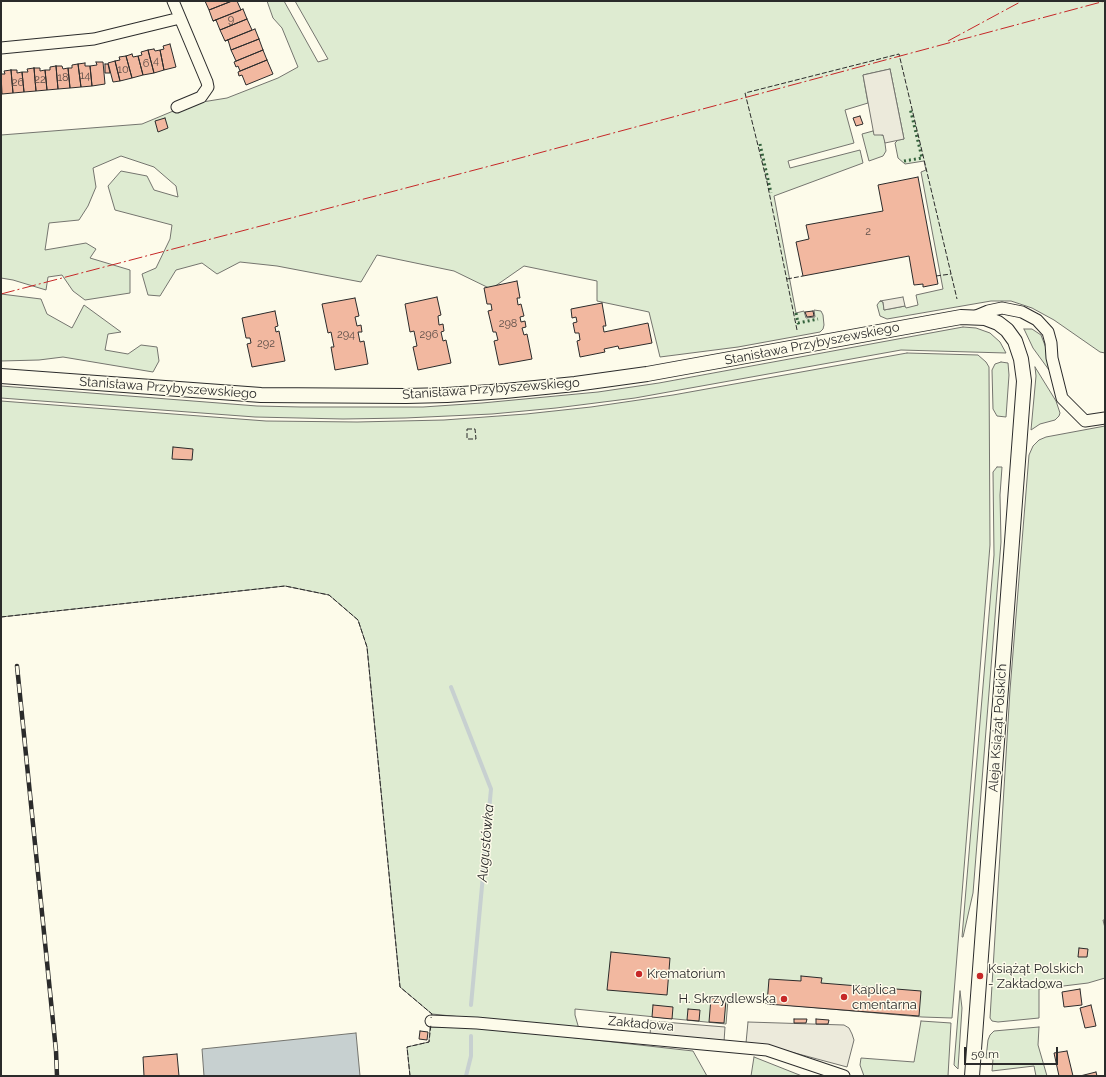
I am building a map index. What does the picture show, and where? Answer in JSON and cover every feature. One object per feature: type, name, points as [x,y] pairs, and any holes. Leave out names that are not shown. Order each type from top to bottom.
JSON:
[{"type":"street","points":[[173,1],[208,82],[208,87],[201,97],[177,106]]},
{"type":"street","points":[[1,48],[94,39],[180,18]]},
{"type":"street","name":"Stanisława Przybyszewskiego","points":[[976,316],[988,311],[1002,308],[1022,312],[1037,320],[1048,332],[1051,343],[1052,358],[1062,398],[1085,421],[1105,418]]},
{"type":"street","name":"Stanisława Przybyszewskiego","points":[[1,376],[261,395],[447,395],[567,385],[647,374],[961,316],[976,316],[998,323],[1012,336],[1020,353],[1024,381]]},
{"type":"street","name":"Aleja Książąt Polskich","points":[[972,1076],[1024,381]]},
{"type":"street","name":"Zakładowa","points":[[431,1020],[767,1050],[844,1076]]},
{"type":"green space","points":[[267,1],[284,1],[318,62],[328,59],[295,1],[1105,1],[1105,353],[1100,352],[1054,320],[1032,308],[1011,301],[991,301],[887,319],[880,316],[877,305],[880,301],[883,302],[884,310],[905,306],[906,308],[918,305],[916,295],[943,289],[921,172],[926,170],[924,161],[905,164],[898,158],[895,143],[898,140],[904,139],[890,69],[863,75],[868,103],[845,110],[854,143],[788,161],[790,168],[860,150],[863,163],[774,196],[796,313],[804,311],[806,318],[815,317],[814,310],[821,311],[824,325],[820,332],[738,347],[660,357],[649,312],[597,301],[597,281],[524,266],[491,289],[454,271],[377,255],[361,282],[277,266],[240,262],[217,274],[202,263],[176,270],[160,296],[148,295],[142,274],[156,268],[170,239],[172,225],[115,210],[108,186],[121,171],[147,176],[154,190],[178,197],[176,186],[154,167],[121,156],[93,168],[96,187],[88,206],[79,220],[49,223],[45,250],[86,243],[96,249],[90,258],[130,270],[130,293],[85,300],[73,291],[62,275],[48,277],[46,290],[1,278],[1,135],[142,124],[190,104],[227,98],[278,78],[298,67],[282,28],[273,18]]},
{"type":"green space","points":[[873,131],[884,136],[886,151],[883,156],[869,161],[862,134]]},
{"type":"green space","points":[[1,294],[41,299],[47,314],[72,328],[84,305],[121,332],[108,334],[105,350],[128,354],[141,345],[157,347],[159,361],[153,372],[63,357],[39,360],[1,361]]},
{"type":"green space","points":[[963,327],[976,328],[990,333],[1000,342],[1006,353],[901,350],[635,398],[492,414],[343,419],[255,417],[1,398],[1,386],[257,406],[423,407],[482,403],[598,392],[659,383]]},
{"type":"green space","points":[[1024,329],[1032,329],[1041,335],[1046,348],[1049,370],[1033,348]]},
{"type":"green space","points":[[907,353],[978,355],[989,367],[990,545],[952,1018],[922,1017],[728,1000],[726,1024],[575,1009],[579,1029],[432,1014],[400,987],[367,647],[358,620],[329,595],[285,586],[1,617],[1,401],[266,421],[357,422],[444,420],[526,414],[591,407],[673,395]]},
{"type":"green space","points":[[1001,362],[1008,363],[1009,375],[1006,417],[997,416],[993,409],[992,370],[995,364]]},
{"type":"green space","points":[[1035,367],[1056,401],[1060,413],[1055,420],[1040,424],[1031,430],[1036,376]]},
{"type":"green space","points":[[1105,426],[1105,920],[1103,920],[1105,928],[1105,978],[1088,983],[1039,989],[1039,1018],[998,1022],[992,1021],[990,1018],[1010,690],[1029,455],[1033,446],[1039,440],[1046,437]]},
{"type":"green space","points":[[997,467],[1002,467],[1000,495],[1001,542],[973,893],[962,937],[994,555],[993,472]]},
{"type":"green space","points":[[960,991],[962,1008],[958,1069],[954,1065]]},
{"type":"green space","points":[[921,1021],[951,1023],[948,1076],[864,1076],[860,1065],[861,1058],[914,1062]]},
{"type":"green space","points":[[430,1027],[479,1027],[693,1051],[707,1076],[410,1076],[407,1047],[429,1042]]},
{"type":"green space","points":[[1039,1027],[1038,1045],[1047,1076],[1036,1076],[1034,1066],[992,1071],[993,1059],[986,1058],[988,1040],[994,1031]]},
{"type":"green space","points":[[754,1057],[802,1076],[751,1076]]},
{"type":"shaded area","points":[[890,69],[904,139],[885,143],[883,135],[874,135],[863,75]]},
{"type":"shaded area","points":[[903,297],[905,306],[884,310],[883,302],[880,301]]},
{"type":"shaded area","points":[[651,1021],[725,1027],[724,1042],[650,1036]]},
{"type":"shaded area","points":[[748,1022],[844,1025],[849,1028],[854,1040],[847,1067],[765,1045],[746,1043]]},
{"type":"shaded area","points":[[356,1033],[360,1076],[204,1076],[202,1049]]},
{"type":"building","points":[[205,1],[232,1],[209,10]]},
{"type":"building","points":[[232,1],[237,1],[241,10],[213,21],[209,10]]},
{"type":"building","points":[[243,9],[247,19],[220,30],[216,20],[213,21]]},
{"type":"building","points":[[247,19],[252,30],[225,41],[220,30]]},
{"type":"building","points":[[255,29],[259,39],[231,50],[228,40],[225,41]]},
{"type":"building","points":[[259,39],[263,50],[236,61],[231,50]]},
{"type":"building","points":[[170,44],[176,67],[164,70],[160,50],[164,49],[163,46]]},
{"type":"building","points":[[154,49],[155,51],[160,50],[164,70],[154,73],[148,50]]},
{"type":"building","points":[[148,50],[154,73],[143,75],[138,56],[142,55],[141,52]]},
{"type":"building","points":[[263,50],[267,60],[240,71],[238,66],[236,67],[234,62]]},
{"type":"building","points":[[132,54],[133,57],[138,56],[143,75],[132,78],[126,56]]},
{"type":"building","points":[[126,56],[132,78],[120,81],[115,61],[120,60],[119,57]]},
{"type":"building","points":[[267,60],[273,74],[246,85],[242,75],[239,76],[238,72]]},
{"type":"building","points":[[115,61],[120,81],[113,82],[108,63]]},
{"type":"building","points":[[96,62],[103,62],[105,84],[92,86],[90,66],[97,65]]},
{"type":"building","points":[[85,63],[85,66],[90,66],[92,86],[81,87],[78,64]]},
{"type":"building","points":[[78,64],[81,87],[70,88],[68,68],[72,68],[72,65]]},
{"type":"building","points":[[105,64],[108,64],[110,73],[105,73]]},
{"type":"building","points":[[56,66],[58,89],[47,90],[45,70],[50,70],[50,67]]},
{"type":"building","points":[[56,66],[62,66],[63,69],[68,68],[70,88],[58,89]]},
{"type":"building","points":[[34,68],[36,91],[24,92],[22,72],[28,72],[27,69]]},
{"type":"building","points":[[34,68],[40,68],[40,71],[45,70],[47,90],[36,91]]},
{"type":"building","points":[[11,70],[13,93],[2,94],[1,74],[5,74],[4,71]]},
{"type":"building","points":[[11,70],[17,70],[17,73],[22,72],[24,92],[13,93]]},
{"type":"building","points":[[860,116],[863,124],[856,126],[853,118]]},
{"type":"building","points":[[165,118],[168,128],[158,132],[155,121]]},
{"type":"building","points":[[918,177],[938,284],[923,287],[923,284],[914,285],[909,256],[803,276],[796,242],[809,239],[806,225],[883,211],[878,185]]},
{"type":"building","points":[[517,281],[520,298],[517,298],[518,305],[521,304],[524,316],[520,317],[521,322],[525,321],[526,327],[522,328],[524,335],[527,334],[532,359],[499,365],[494,341],[498,340],[496,332],[493,332],[488,311],[492,310],[491,304],[487,304],[484,288]]},
{"type":"building","points":[[437,297],[441,315],[438,316],[439,325],[443,324],[444,331],[441,332],[443,341],[446,340],[451,363],[418,370],[413,347],[417,346],[414,331],[410,332],[405,304]]},
{"type":"building","points":[[355,298],[359,316],[355,317],[357,326],[361,325],[362,332],[358,332],[360,342],[364,341],[368,364],[335,370],[331,347],[334,347],[331,332],[328,333],[322,304]]},
{"type":"building","points":[[602,303],[606,326],[603,326],[604,332],[648,323],[652,343],[619,349],[618,346],[604,349],[605,352],[580,357],[577,341],[580,340],[579,333],[575,333],[573,323],[577,322],[576,317],[572,318],[571,309]]},
{"type":"building","points":[[275,311],[278,326],[275,327],[276,332],[279,331],[285,361],[252,367],[247,344],[251,343],[250,338],[246,338],[242,318]]},
{"type":"building","points":[[813,311],[814,316],[807,317],[805,312]]},
{"type":"building","points":[[173,447],[193,449],[192,460],[172,459]]},
{"type":"building","points":[[1079,948],[1088,949],[1087,957],[1078,957]]},
{"type":"building","name":"Krematorium","points":[[611,952],[670,958],[667,995],[607,990]]},
{"type":"building","name":"Kaplica cmentarna","points":[[801,976],[822,978],[821,983],[921,991],[919,1016],[767,1004],[769,979],[801,981]]},
{"type":"building","points":[[1080,989],[1082,1005],[1064,1007],[1062,992]]},
{"type":"building","points":[[711,998],[726,1000],[724,1023],[709,1022]]},
{"type":"building","points":[[653,1005],[673,1007],[672,1019],[652,1017]]},
{"type":"building","points":[[1091,1005],[1096,1026],[1085,1028],[1080,1008]]},
{"type":"building","points":[[688,1009],[700,1010],[699,1021],[687,1020]]},
{"type":"building","points":[[794,1019],[807,1019],[806,1023],[794,1023]]},
{"type":"building","points":[[816,1019],[829,1020],[828,1024],[816,1024]]},
{"type":"building","points":[[420,1031],[428,1032],[427,1040],[419,1039]]},
{"type":"building","points":[[1067,1051],[1073,1076],[1059,1076],[1054,1053]]},
{"type":"building","points":[[177,1054],[179,1076],[144,1076],[143,1057]]},
{"type":"building","points":[[1096,1072],[1097,1076],[1080,1076]]},
{"type":"waterway","name":"Augustówka","points":[[451,687],[491,789],[471,1005]]},
{"type":"waterway","name":"Augustówka","points":[[466,1076],[471,1056],[471,1036]]},
{"type":"railway","points":[[17,666],[56,1051],[57,1076]]},
{"type":"hedge","points":[[904,161],[922,158],[910,108]]},
{"type":"hedge","points":[[760,144],[771,193]]},
{"type":"hedge","points":[[796,313],[798,323],[818,319]]},
{"type":"fence","points":[[797,330],[767,182],[745,93],[899,54],[957,299]]},
{"type":"fence","points":[[936,276],[951,274]]},
{"type":"fence","points":[[787,279],[803,276]]},
{"type":"fence","points":[[467,429],[475,429],[476,439],[467,439],[467,429]]},
{"type":"fence","points":[[1,617],[285,586],[329,595],[358,620],[367,647],[400,987],[432,1014],[431,1018]]},
{"type":"fence","points":[[410,1076],[407,1047],[429,1042],[431,1024]]},
{"type":"power","points":[[948,41],[1022,1]]},
{"type":"power","points":[[1,294],[509,161],[1105,1]]},
{"type":"place","name":"Krematorium","points":[[639,974]]},
{"type":"place","name":"Książąt Polskich - Zakładowa","points":[[980,976]]},
{"type":"place","name":"Kaplica cmentarna","points":[[844,997]]},
{"type":"place","name":"H. Skrzydlewska","points":[[784,999]]}]
